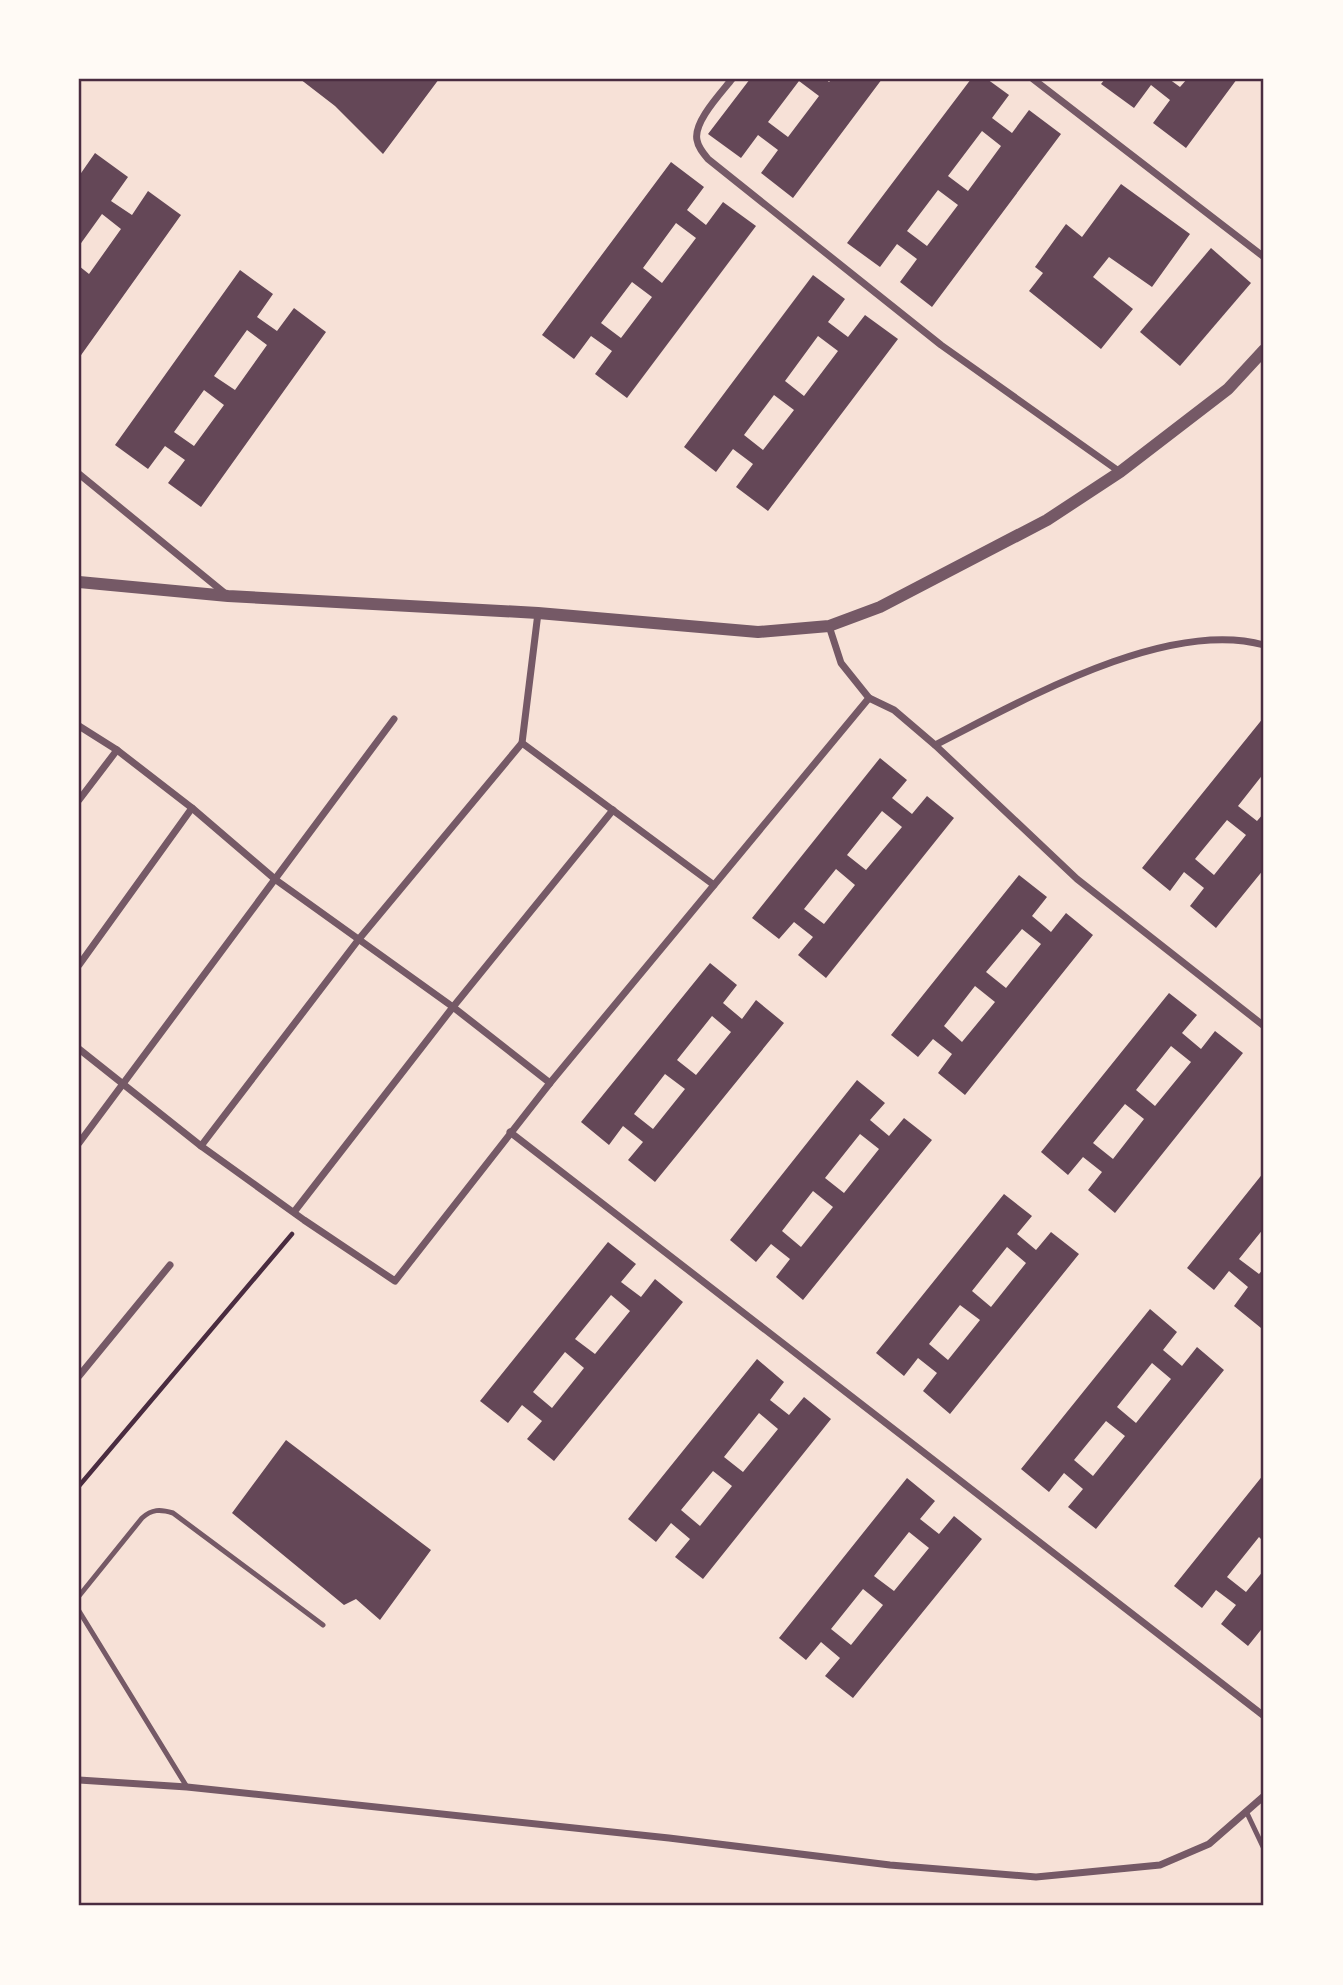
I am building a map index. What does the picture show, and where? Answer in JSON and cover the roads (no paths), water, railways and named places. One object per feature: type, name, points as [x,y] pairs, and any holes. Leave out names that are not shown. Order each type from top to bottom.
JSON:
[{"type":"street","points":[[732,79],[705,113],[697,129],[696,139],[708,159],[941,345],[1121,472]]},
{"type":"street","points":[[1033,79],[1264,257]]},
{"type":"street","points":[[79,582],[228,596],[538,612],[758,632],[829,626],[880,607],[1047,520],[1121,472],[1228,388],[1264,350]]},
{"type":"street","points":[[79,474],[228,596]]},
{"type":"street","points":[[201,1146],[359,939],[522,743],[538,612]]},
{"type":"street","points":[[829,626],[841,663],[869,698],[894,710],[935,745],[1077,879],[1264,1026]]},
{"type":"street","points":[[935,745],[1077,674],[1165,647],[1221,638],[1264,645]]},
{"type":"street","points":[[79,1049],[201,1146],[395,1281],[510,1132],[869,698]]},
{"type":"street","points":[[79,1143],[394,719]]},
{"type":"street","points":[[79,726],[117,750],[192,808],[276,880],[453,1007],[550,1083]]},
{"type":"street","points":[[522,743],[714,885]]},
{"type":"street","points":[[79,800],[117,750]]},
{"type":"street","points":[[79,965],[192,808]]},
{"type":"street","points":[[294,1212],[453,1007],[613,810]]},
{"type":"street","points":[[510,1132],[1264,1716]]},
{"type":"street","points":[[79,1376],[170,1265]]},
{"type":"street","points":[[79,1780],[187,1787],[890,1865],[1036,1877],[1160,1865],[1209,1844],[1264,1796]]},
{"type":"lane","points":[[79,1596],[142,1518],[150,1511],[161,1509],[173,1513],[323,1625]]},
{"type":"lane","points":[[79,1611],[187,1787]]},
{"type":"lane","points":[[1246,1811],[1264,1849]]}]
